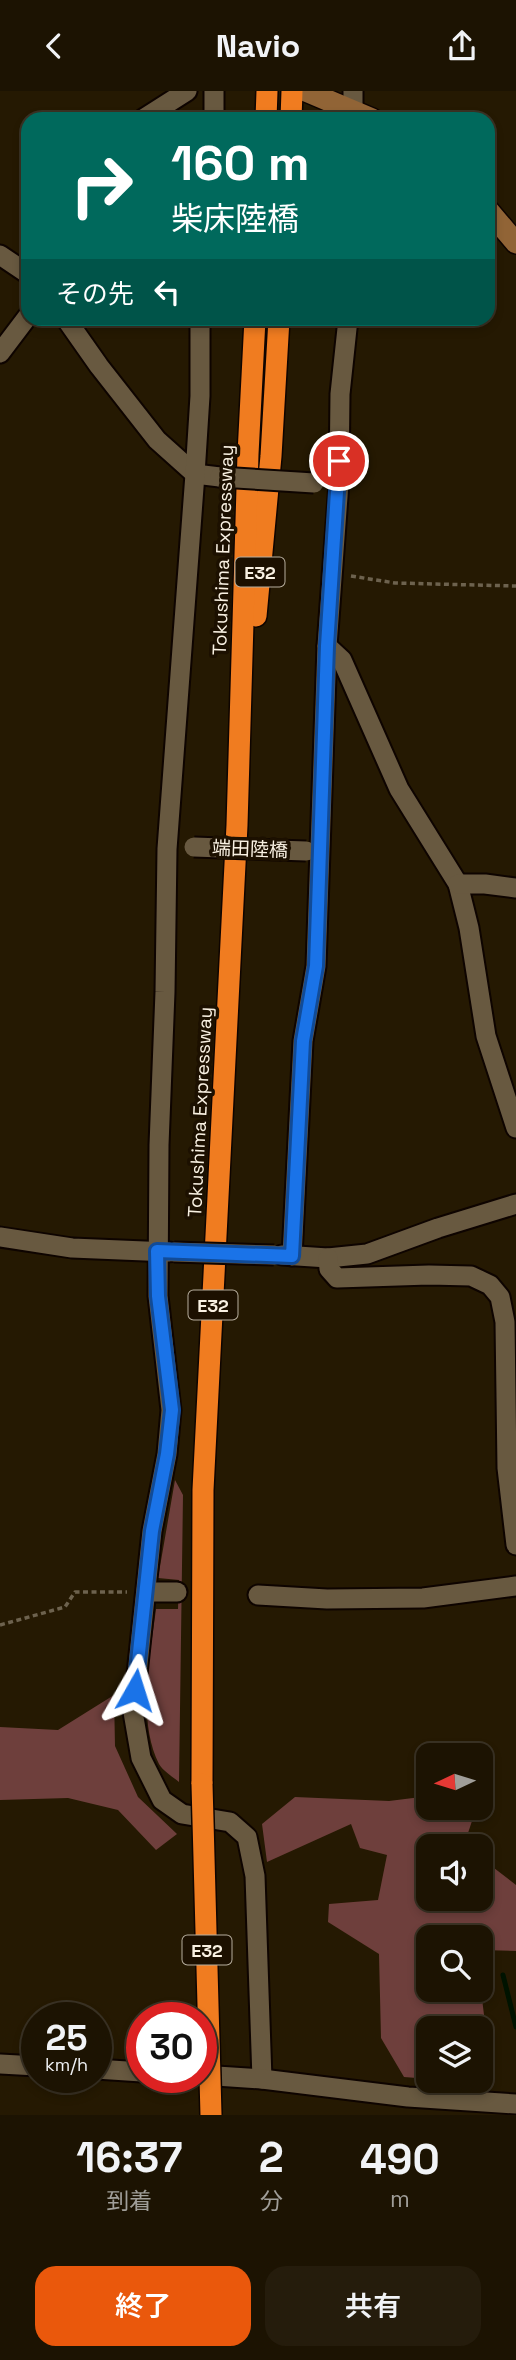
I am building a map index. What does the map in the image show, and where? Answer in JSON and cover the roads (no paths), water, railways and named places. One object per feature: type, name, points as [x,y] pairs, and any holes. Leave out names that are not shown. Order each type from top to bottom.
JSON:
[{"type":"highway","points":[[266,112],[267,91]]},
{"type":"highway","points":[[291,112],[292,91]]},
{"type":"highway","name":"Tokushima Expressway","points":[[211,2115],[202,1784],[203,1490],[237,825],[248,468],[256,326]]},
{"type":"highway","name":"Tokushima Expressway","points":[[237,825],[271,456],[279,326]]},
{"type":"main road","points":[[306,91],[354,108]]},
{"type":"main road","points":[[495,218],[516,243]]},
{"type":"street","points":[[154,112],[187,91]]},
{"type":"street","points":[[214,91],[214,112]]},
{"type":"street","points":[[0,255],[21,269]]},
{"type":"street","points":[[0,353],[21,325]]},
{"type":"street","points":[[71,326],[157,440],[195,474],[339,483]]},
{"type":"street","points":[[200,326],[200,397],[167,849],[165,1252],[158,1296],[172,1410],[167,1454],[152,1531],[133,1712],[141,1758],[162,1800],[182,1814],[230,1822],[247,1837],[255,1876],[262,2079]]},
{"type":"street","points":[[283,1255],[303,1041],[316,966],[312,851],[339,483],[340,394],[347,326]]},
{"type":"street","points":[[327,646],[342,660],[399,789],[458,884],[469,928],[486,1036],[516,1128]]},
{"type":"street","name":"端田陸橋","points":[[167,849],[194,847],[312,851]]},
{"type":"street","points":[[458,884],[516,888]]},
{"type":"street","points":[[0,1237],[72,1248],[328,1258],[367,1254],[516,1204]]},
{"type":"street","points":[[328,1258],[329,1269],[337,1278],[471,1276],[491,1285],[500,1297],[505,1322],[507,1468],[516,1545]]},
{"type":"street","points":[[258,1595],[327,1599],[423,1598],[516,1586]]},
{"type":"street","points":[[147,1592],[177,1592]]},
{"type":"street","points":[[0,2064],[21,2065]]},
{"type":"street","points":[[217,2076],[408,2097],[516,2104]]},
{"type":"waterway","points":[[503,1975],[516,2027]]}]
